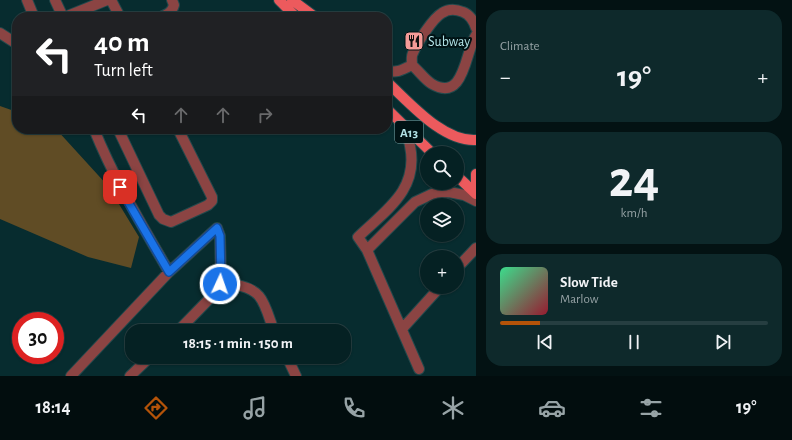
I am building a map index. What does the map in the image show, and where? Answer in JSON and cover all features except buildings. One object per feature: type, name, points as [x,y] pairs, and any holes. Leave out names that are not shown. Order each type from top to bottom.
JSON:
[{"type":"main road","points":[[279,0],[291,12]]},
{"type":"main road","points":[[292,0],[308,12]]},
{"type":"main road","points":[[392,87],[433,124],[462,140],[476,140]]},
{"type":"main road","name":"A13","points":[[392,114],[424,146]]},
{"type":"main road","points":[[476,174],[476,188]]},
{"type":"main road","points":[[464,183],[476,194]]},
{"type":"street","points":[[27,0],[32,12]]},
{"type":"street","points":[[55,0],[61,12]]},
{"type":"street","points":[[77,12],[107,0]]},
{"type":"street","points":[[111,0],[117,12]]},
{"type":"street","points":[[171,12],[174,5],[172,0]]},
{"type":"street","points":[[476,28],[471,18],[465,13],[457,10],[450,10],[441,13],[430,26],[412,54],[412,65],[432,84],[441,88],[449,88],[454,86],[462,76],[469,50],[476,35]]},
{"type":"street","points":[[0,33],[12,41]]},
{"type":"street","points":[[392,72],[402,70],[412,65]]},
{"type":"street","points":[[403,126],[410,145],[412,162],[409,180],[398,198],[358,237],[367,250],[419,368]]},
{"type":"street","points":[[96,134],[100,146],[127,200],[169,272]]},
{"type":"street","points":[[120,134],[159,215],[163,219],[171,222],[208,205],[212,201],[212,197],[180,134]]},
{"type":"street","points":[[367,250],[415,202],[432,194],[449,192],[464,195],[476,201]]},
{"type":"street","points":[[71,376],[169,272],[217,228],[220,236],[220,284],[217,291],[185,324]]},
{"type":"street","points":[[464,261],[476,248]]},
{"type":"street","points":[[220,284],[241,286],[259,295],[271,324]]},
{"type":"street","points":[[402,329],[434,294]]},
{"type":"street","points":[[130,376],[143,364]]},
{"type":"street","points":[[290,364],[296,376]]},
{"type":"shaded area","points":[[0,106],[12,110],[12,134],[61,134],[108,186],[139,237],[131,268],[88,257],[0,219]]},
{"type":"place","name":"Subway","points":[[414,41]]},
{"type":"route","points":[[120,187],[169,272],[217,228],[220,236],[220,284]]}]
